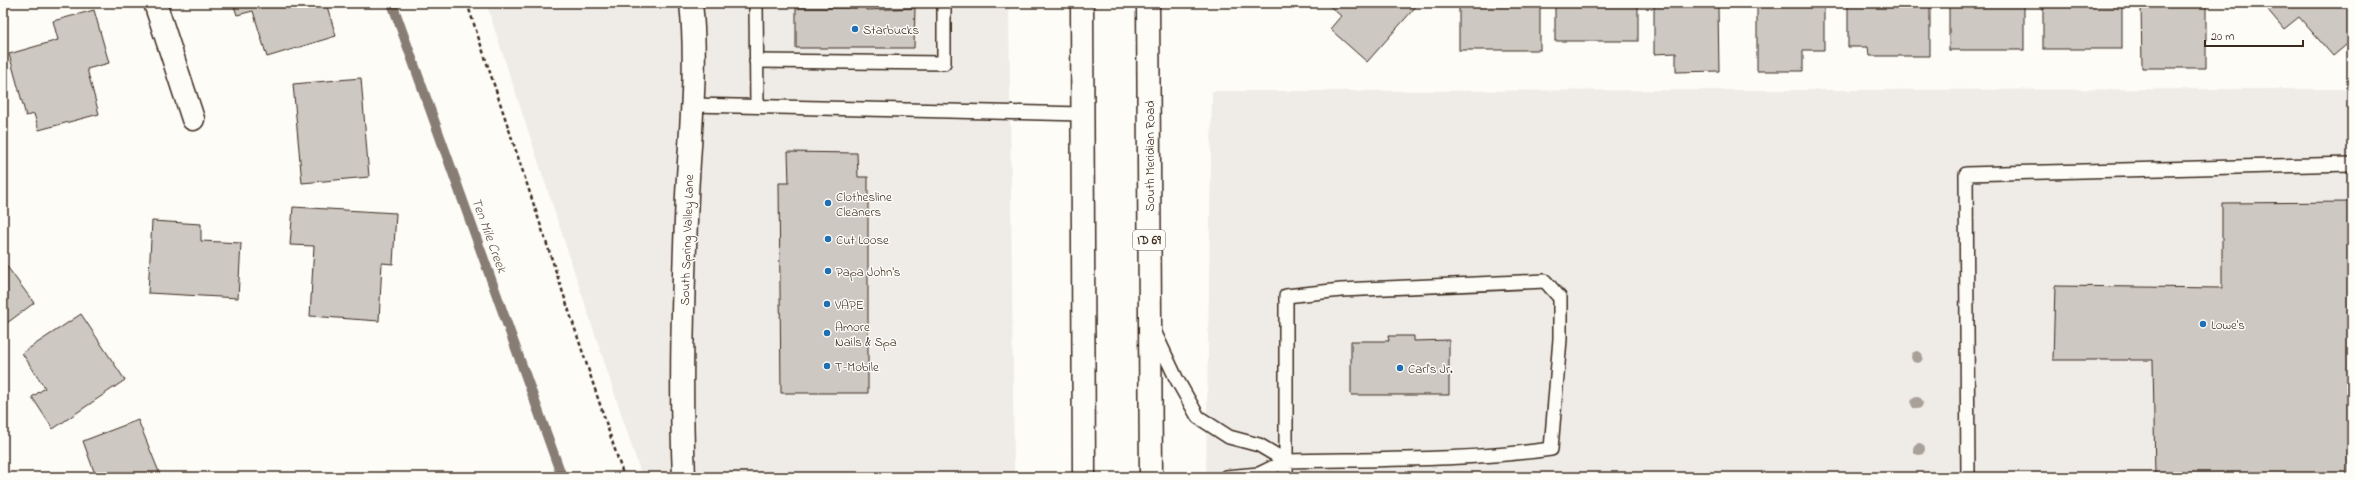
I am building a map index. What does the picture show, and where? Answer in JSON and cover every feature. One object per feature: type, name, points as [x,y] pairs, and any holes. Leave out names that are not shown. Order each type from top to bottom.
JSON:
[{"type":"main road","points":[[155,3],[193,119]]},
{"type":"main road","name":"South Spring Valley Lane","points":[[684,477],[681,380],[692,105],[693,26],[691,3]]},
{"type":"main road","points":[[1082,3],[1084,477]]},
{"type":"main road","name":"South Meridian Road","points":[[1148,3],[1150,477]]},
{"type":"lane","points":[[756,3],[757,106]]},
{"type":"lane","points":[[756,61],[944,63],[944,3]]},
{"type":"lane","points":[[692,105],[1082,114]]},
{"type":"lane","points":[[1968,477],[1966,174],[2352,164]]},
{"type":"lane","points":[[1226,477],[1259,474],[1286,461],[1451,457],[1521,453],[1551,449],[1560,339],[1560,298],[1545,281],[1341,290],[1286,296],[1286,461],[1286,477]]},
{"type":"lane","points":[[1150,322],[1176,378],[1198,417],[1229,437],[1259,446],[1286,461]]},
{"type":"path","points":[[467,3],[624,477]]},
{"type":"shaded area","points":[[486,3],[1009,3],[1014,477],[642,477]]},
{"type":"shaded area","points":[[2352,89],[2352,477],[1206,477],[1212,91]]},
{"type":"building","points":[[233,3],[326,3],[336,36],[267,57],[253,11],[237,15]]},
{"type":"building","points":[[1326,3],[1419,3],[1367,62],[1330,29],[1341,16]]},
{"type":"building","points":[[1459,3],[1540,3],[1540,50],[1459,50]]},
{"type":"building","points":[[1555,3],[1638,3],[1638,41],[1555,41]]},
{"type":"building","points":[[1654,3],[1733,3],[1733,6],[1718,6],[1719,71],[1676,72],[1676,53],[1654,54]]},
{"type":"building","points":[[1757,3],[1824,3],[1824,50],[1803,50],[1803,71],[1757,71]]},
{"type":"building","points":[[1848,3],[1930,3],[1930,56],[1869,56],[1868,47],[1848,47]]},
{"type":"building","points":[[1949,3],[2024,3],[2024,50],[1949,50]]},
{"type":"building","points":[[2043,3],[2122,3],[2122,49],[2043,49]]},
{"type":"building","points":[[2141,3],[2206,3],[2206,68],[2142,68]]},
{"type":"building","points":[[2262,3],[2352,3],[2352,40],[2333,56],[2299,17],[2284,29]]},
{"type":"building","name":"Starbucks","points":[[847,5],[866,5],[866,10],[915,8],[914,48],[796,48],[796,8],[848,8]]},
{"type":"building","points":[[94,10],[109,63],[87,69],[99,114],[39,130],[34,114],[26,116],[9,54],[58,40],[53,21]]},
{"type":"building","points":[[361,78],[369,177],[302,183],[293,84]]},
{"type":"building","points":[[788,152],[857,153],[858,177],[868,177],[868,393],[781,393],[779,183],[789,183]]},
{"type":"building","name":"Lowe's","points":[[2352,202],[2352,477],[2155,477],[2153,360],[2053,360],[2055,286],[2222,288],[2222,203]]},
{"type":"building","points":[[293,207],[396,213],[393,264],[382,263],[379,321],[310,316],[314,246],[290,245]]},
{"type":"building","points":[[152,221],[201,224],[201,241],[241,243],[238,298],[148,293]]},
{"type":"building","points":[[3,261],[34,303],[3,326]]},
{"type":"building","points":[[81,314],[125,380],[53,429],[32,397],[45,388],[22,353]]},
{"type":"building","name":"Carl's Jr.","points":[[1388,336],[1414,336],[1414,341],[1449,340],[1449,395],[1351,395],[1351,341],[1389,341]]},
{"type":"building","points":[[138,420],[161,477],[96,477],[83,441]]},
{"type":"waterway","name":"Ten Mile Creek","points":[[392,3],[562,477]]},
{"type":"place","name":"Starbucks","points":[[855,29]]},
{"type":"place","name":"Clothesline Cleaners","points":[[828,203]]},
{"type":"place","name":"Cut Loose","points":[[828,239]]},
{"type":"place","name":"Papa John's","points":[[828,271]]},
{"type":"place","name":"VAPE","points":[[827,304]]},
{"type":"place","name":"Lowe's","points":[[2203,324]]},
{"type":"place","name":"Amore Nails & Spa","points":[[827,333]]},
{"type":"place","name":"T-Mobile","points":[[827,366]]},
{"type":"place","name":"Carl's Jr.","points":[[1400,368]]}]
